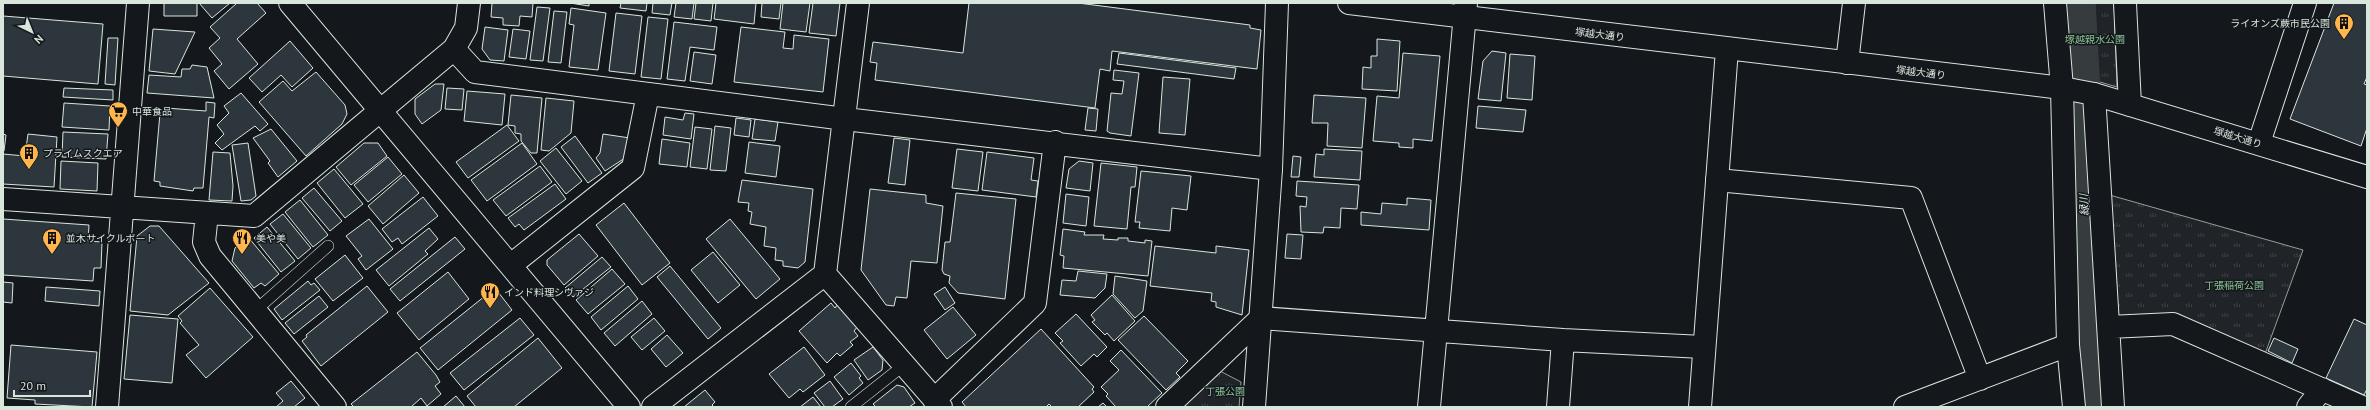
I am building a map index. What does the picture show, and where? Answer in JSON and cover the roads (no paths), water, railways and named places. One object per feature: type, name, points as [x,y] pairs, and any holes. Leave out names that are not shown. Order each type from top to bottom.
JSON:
[{"type":"street","points":[[106,407],[138,3]]},
{"type":"street","points":[[290,3],[629,407]]},
{"type":"street","points":[[3,199],[254,216],[379,110],[454,49],[466,28],[469,3]]},
{"type":"street","points":[[653,407],[825,274],[858,3]]},
{"type":"street","points":[[1254,407],[1271,169],[1277,3]]},
{"type":"street","name":"塚越大通り","points":[[1349,3],[1466,10],[1728,49],[2063,89],[2093,94],[2367,177]]},
{"type":"street","points":[[1847,63],[1854,3]]},
{"type":"street","points":[[2055,3],[2063,89],[2068,345],[2074,407]]},
{"type":"street","points":[[2125,3],[2130,105]]},
{"type":"street","points":[[2258,143],[2305,3]]},
{"type":"street","points":[[1429,407],[1434,331],[1466,10]]},
{"type":"street","points":[[454,49],[475,72],[845,119],[1055,142],[1271,169]]},
{"type":"street","points":[[1700,407],[1703,347],[1728,49]]},
{"type":"street","points":[[511,265],[633,168],[648,94]]},
{"type":"street","points":[[2093,94],[2113,407]]},
{"type":"street","points":[[825,274],[938,403],[1035,304],[1055,142]]},
{"type":"street","points":[[1717,180],[1911,198],[1980,379]]},
{"type":"street","points":[[208,213],[204,242],[210,256],[331,405]]},
{"type":"street","points":[[1167,407],[1261,318],[1563,340],[1703,347]]},
{"type":"street","points":[[2109,327],[2173,324],[2362,407]]},
{"type":"street","points":[[1558,407],[1563,340]]},
{"type":"street","points":[[1905,407],[2068,345]]},
{"type":"street","points":[[2308,407],[2322,389]]},
{"type":"lane","points":[[255,310],[328,246]]},
{"type":"lane","points":[[851,407],[904,365]]},
{"type":"waterway","name":"緑川","points":[[2073,3],[2096,407]]},
{"type":"place","name":"ライオンズ蕨市民公園","points":[[2344,40]]},
{"type":"place","name":"中華食品","points":[[118,128]]},
{"type":"place","name":"プライムスクエア","points":[[29,170]]},
{"type":"place","name":"並木サイクルポート","points":[[52,255]]},
{"type":"place","name":"美や美","points":[[242,255]]},
{"type":"place","name":"インド料理シヴァジ","points":[[490,309]]},
{"type":"park label","name":"塚越親水公園","points":[[2095,39]]},
{"type":"park label","name":"丁張稲荷公園","points":[[2234,285]]},
{"type":"park label","name":"丁張公園","points":[[1225,391]]}]
